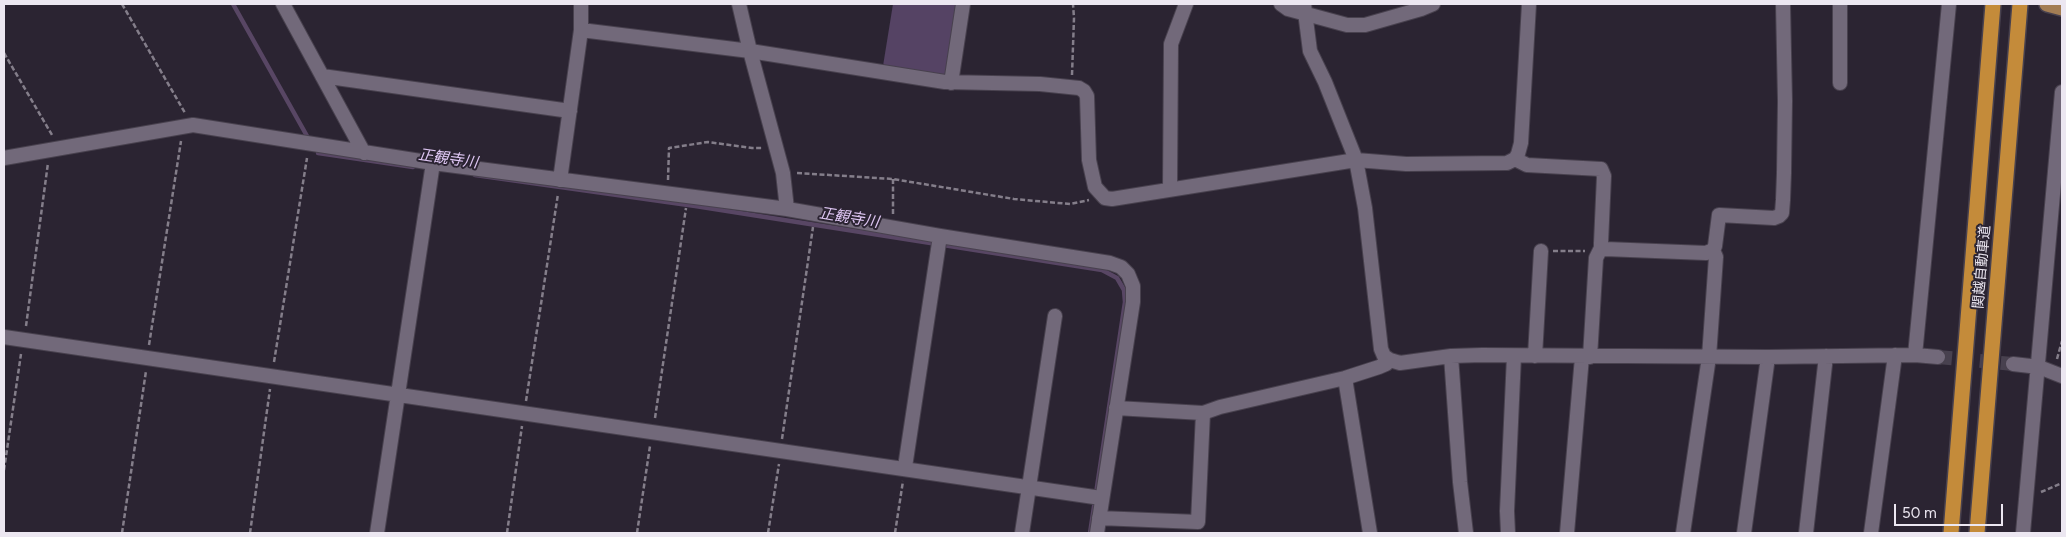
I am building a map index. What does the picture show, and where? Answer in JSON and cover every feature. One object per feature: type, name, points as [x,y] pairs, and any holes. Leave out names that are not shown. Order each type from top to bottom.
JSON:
[{"type":"highway","name":"関越自動車道","points":[[1951,533],[1993,7]]},
{"type":"highway","name":"関越自動車道","points":[[1977,533],[2019,11]]},
{"type":"main road","points":[[2047,4],[2062,8]]},
{"type":"street","points":[[282,4],[364,153]]},
{"type":"street","points":[[560,180],[581,30],[581,4]]},
{"type":"street","points":[[739,4],[750,51],[784,172],[787,210]]},
{"type":"street","points":[[951,83],[963,4]]},
{"type":"street","points":[[1170,189],[1171,44],[1186,4]]},
{"type":"street","points":[[1282,4],[1288,9],[1304,8],[1347,25],[1365,25],[1421,10],[1433,4]]},
{"type":"street","points":[[581,30],[750,51],[951,83],[1040,84],[1072,87],[1084,91],[1087,96],[1090,160],[1095,187],[1105,198],[1356,160],[1406,164],[1501,164],[1515,159],[1521,143],[1529,4]]},
{"type":"street","points":[[1683,533],[1709,357],[1716,257],[1713,250],[1718,215],[1774,218],[1782,212],[1785,101],[1783,4]]},
{"type":"street","points":[[1840,4],[1840,83]]},
{"type":"street","points":[[1915,355],[1949,4]]},
{"type":"street","points":[[1304,8],[1310,51],[1325,82],[1356,160],[1365,208],[1381,349],[1384,356],[1390,360],[1400,363],[1451,356],[1768,357],[1915,355],[1938,357]]},
{"type":"street","points":[[322,76],[570,111]]},
{"type":"street","points":[[2023,533],[2062,92]]},
{"type":"street","points":[[4,158],[188,126],[433,163],[787,210],[1110,263],[1121,267],[1128,274],[1133,286],[1133,302],[1097,533]]},
{"type":"street","points":[[1515,159],[1527,165],[1601,169],[1604,176],[1601,248],[1596,258],[1567,533]]},
{"type":"street","points":[[377,533],[433,163]]},
{"type":"street","points":[[905,467],[940,236]]},
{"type":"street","points":[[1601,248],[1706,253],[1713,250]]},
{"type":"street","points":[[1535,356],[1542,251]]},
{"type":"street","points":[[1022,533],[1055,316]]},
{"type":"street","points":[[4,336],[905,467],[1101,498]]},
{"type":"street","points":[[1871,533],[1895,355]]},
{"type":"street","points":[[1451,356],[1460,482],[1466,533]]},
{"type":"street","points":[[1508,533],[1514,356]]},
{"type":"street","points":[[1806,533],[1826,356]]},
{"type":"street","points":[[1744,533],[1768,357]]},
{"type":"street","points":[[1116,408],[1203,413],[1220,407],[1345,378],[1379,367],[1390,360]]},
{"type":"street","points":[[2013,364],[2039,367],[2058,374]]},
{"type":"street","points":[[1345,378],[1370,533]]},
{"type":"street","points":[[1099,518],[1198,522],[1203,413]]},
{"type":"path","points":[[122,4],[188,126],[147,357],[122,533]]},
{"type":"path","points":[[1072,87],[1073,4]]},
{"type":"path","points":[[4,52],[55,148],[23,339],[4,470]]},
{"type":"path","points":[[668,195],[669,148],[708,142],[752,148],[777,147]]},
{"type":"path","points":[[250,533],[272,376],[309,144]]},
{"type":"path","points":[[784,172],[893,179],[1014,199],[1070,204],[1105,198]]},
{"type":"path","points":[[893,179],[893,228]]},
{"type":"path","points":[[507,533],[560,180]]},
{"type":"path","points":[[637,533],[687,197]]},
{"type":"path","points":[[768,533],[815,215]]},
{"type":"path","points":[[1542,251],[1594,251],[1601,248]]},
{"type":"path","points":[[2058,374],[2062,342]]},
{"type":"path","points":[[895,533],[905,467]]},
{"type":"path","points":[[2026,499],[2062,483]]},
{"type":"shaded area","points":[[893,4],[958,4],[949,73],[943,76],[883,66]]},
{"type":"waterway","name":"正観寺川","points":[[233,4],[307,136]]},
{"type":"waterway","name":"正観寺川","points":[[318,153],[413,167]]},
{"type":"waterway","name":"正観寺川","points":[[475,175],[695,206],[1102,270],[1117,278],[1124,290],[1125,302],[1090,533]]},
{"type":"tunnel","points":[[1938,357],[2013,364]]}]
